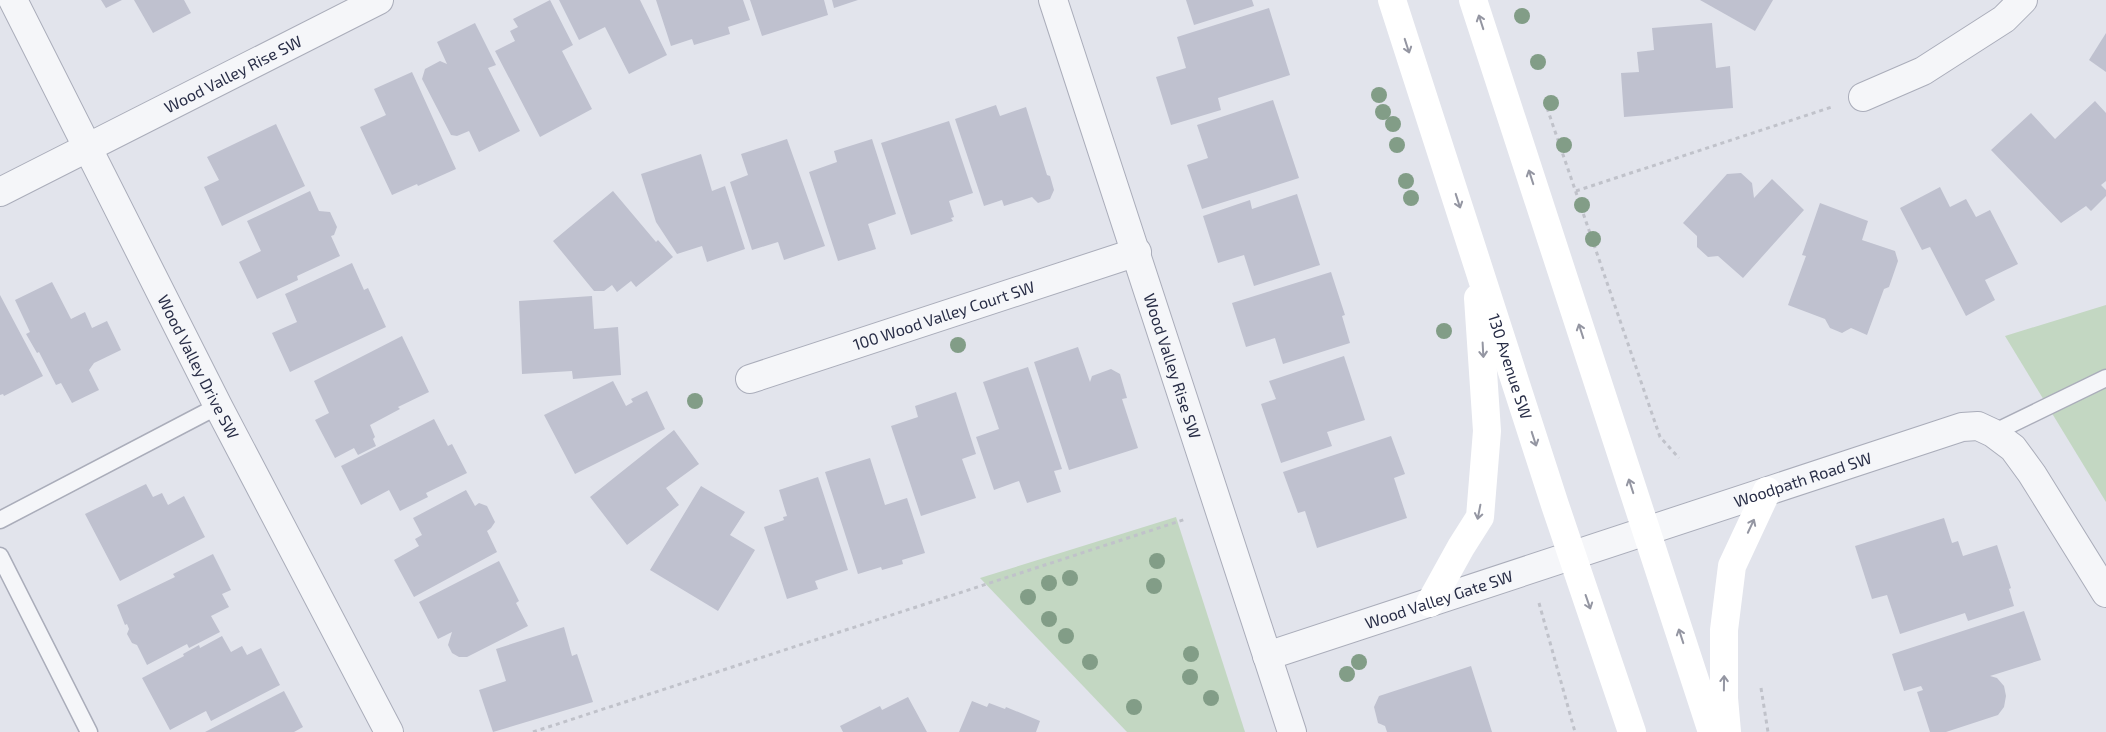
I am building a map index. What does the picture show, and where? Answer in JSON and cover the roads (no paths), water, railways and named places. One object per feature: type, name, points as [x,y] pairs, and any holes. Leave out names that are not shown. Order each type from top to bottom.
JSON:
[{"type":"street","name":"Wood Valley Drive SW","points":[[13,0],[218,406],[389,732]]},
{"type":"street","name":"Wood Valley Rise SW","points":[[0,192],[379,0]]},
{"type":"street","name":"Wood Valley Rise SW","points":[[1054,0],[1292,732]]},
{"type":"street","name":"130 Avenue SW","points":[[1392,0],[1572,556],[1632,732]]},
{"type":"street","points":[[1474,0],[1712,732]]},
{"type":"street","points":[[1863,97],[1923,71],[2004,19],[2023,0]]},
{"type":"street","points":[[1430,603],[1480,517],[1487,431],[1474,249]]},
{"type":"street","name":"100 Wood Valley Court SW","points":[[750,379],[1137,252]]},
{"type":"street","name":"Woodpath Road SW","points":[[1611,543],[1962,427],[1978,426],[1993,432]]},
{"type":"street","points":[[1993,432],[2013,448],[2106,593]]},
{"type":"street","points":[[1727,732],[1724,698],[1724,630],[1732,566],[1767,491]]},
{"type":"street","name":"Wood Valley Gate SW","points":[[1267,656],[1611,543]]},
{"type":"lane","points":[[1993,432],[2106,378]]},
{"type":"lane","points":[[0,520],[218,406]]},
{"type":"lane","points":[[0,556],[89,732]]}]
